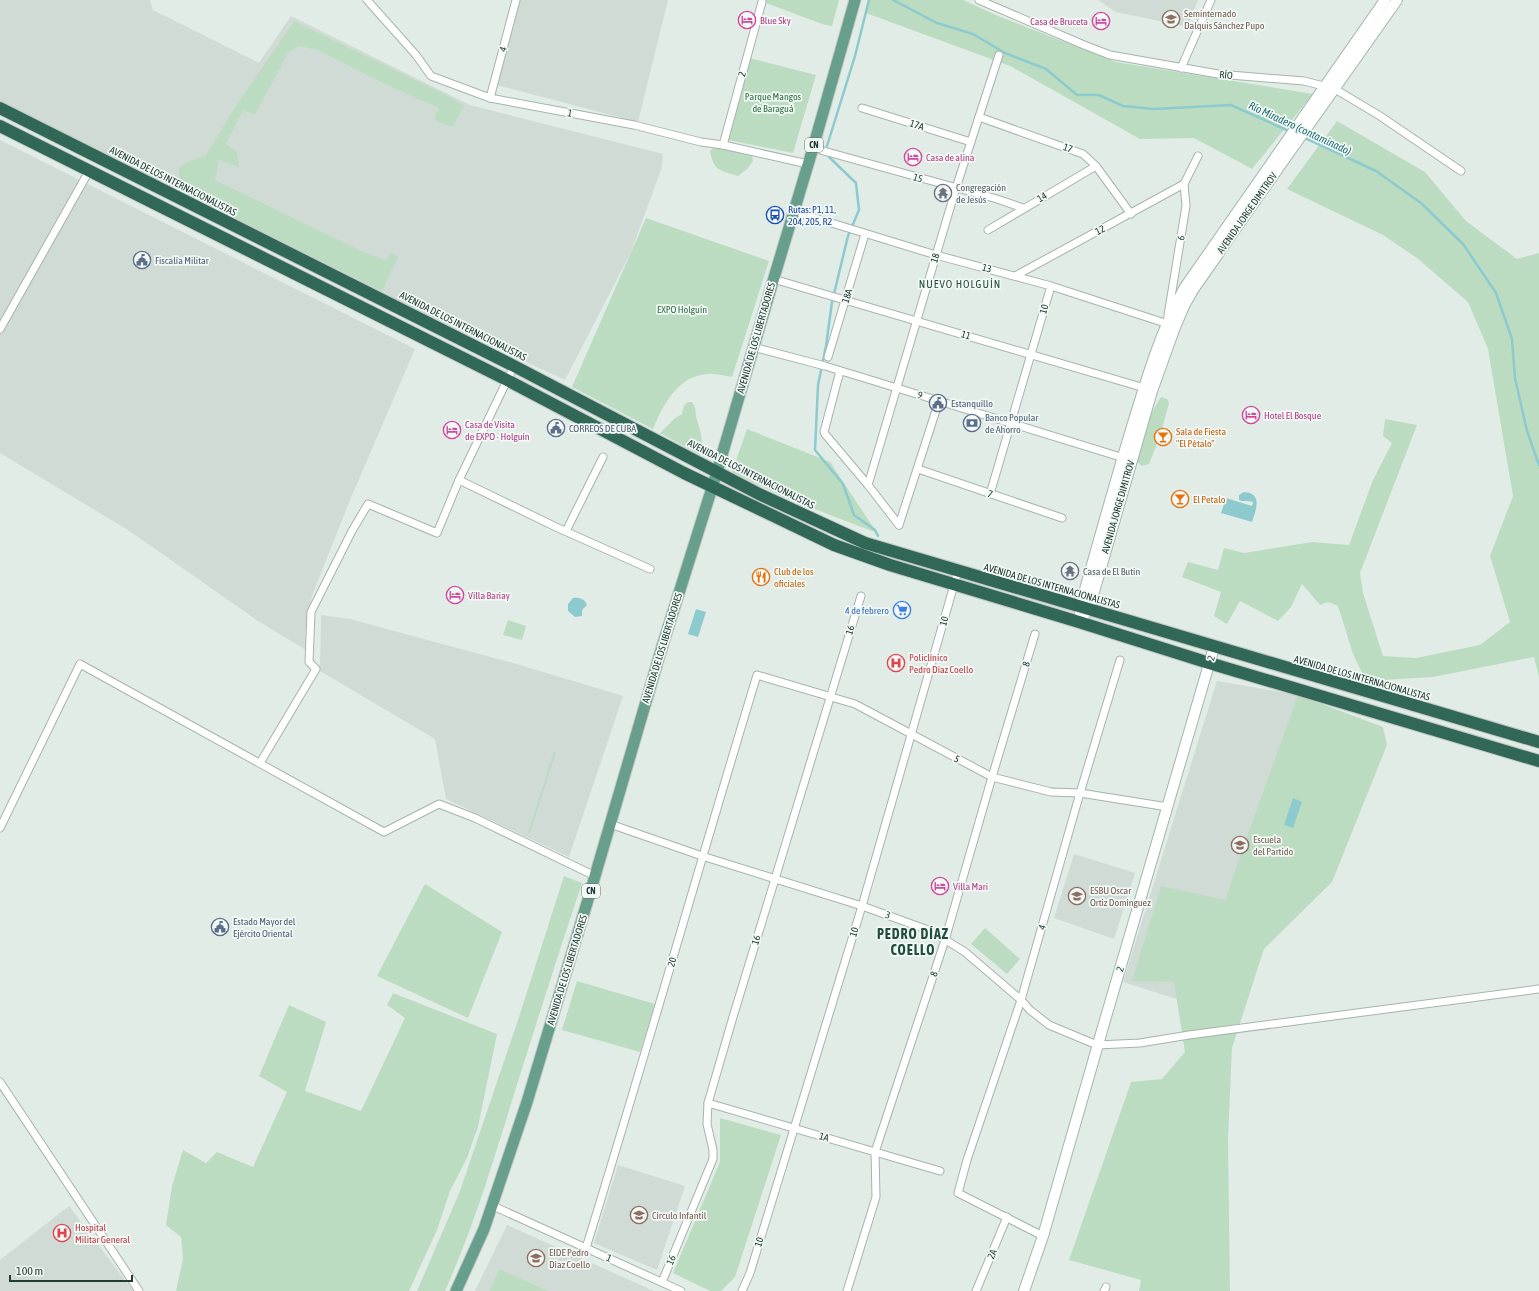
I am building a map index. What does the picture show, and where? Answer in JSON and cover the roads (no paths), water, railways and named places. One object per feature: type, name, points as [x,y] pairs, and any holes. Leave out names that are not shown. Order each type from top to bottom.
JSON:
[{"type":"highway","name":"AVENIDA DE LOS INTERNACIONALISTAS","points":[[0,108],[514,366],[759,494],[865,543],[1539,742]]},
{"type":"highway","points":[[0,126],[507,380],[712,487],[834,545],[885,564],[1079,622],[1209,663],[1539,761]]},
{"type":"main road","name":"AVENIDA JORGE DIMITROV","points":[[1079,622],[1148,389],[1185,286],[1303,126],[1330,87],[1385,0]]},
{"type":"main road","name":"AVENIDA JORGE DIMITROV","points":[[1330,87],[1397,0]]},
{"type":"main road","name":"AVENIDA DE LOS LIBERTADORES","points":[[456,1291],[493,1206],[527,1102],[662,647],[717,472],[813,148],[853,4]]},
{"type":"main road","name":"2","points":[[1024,1291],[1043,1236],[1097,1045],[1214,647]]},
{"type":"street","name":"1","points":[[367,0],[416,56],[431,76],[490,98],[634,125],[701,142],[723,145],[808,164]]},
{"type":"street","name":"4","points":[[490,98],[516,0]]},
{"type":"street","name":"RÍO","points":[[979,0],[1110,55],[1218,74],[1304,81],[1330,87],[1380,116],[1461,171]]},
{"type":"street","points":[[1181,68],[1211,0]]},
{"type":"street","name":"2","points":[[723,145],[762,2]]},
{"type":"street","name":"18","points":[[868,485],[956,188],[999,55]]},
{"type":"street","name":"17A","points":[[862,108],[971,142]]},
{"type":"street","name":"17","points":[[979,117],[1079,152],[1096,166],[1131,214]]},
{"type":"street","name":"15","points":[[813,148],[1023,208]]},
{"type":"street","points":[[1184,184],[1198,156]]},
{"type":"street","name":"14","points":[[988,230],[1096,166]]},
{"type":"street","points":[[0,329],[89,171]]},
{"type":"street","name":"6","points":[[1171,325],[1186,206],[1184,184]]},
{"type":"street","name":"12","points":[[1015,276],[1184,184]]},
{"type":"street","name":"13","points":[[799,213],[936,255],[1051,286],[1171,325]]},
{"type":"street","name":"18A","points":[[828,357],[865,234]]},
{"type":"street","name":"11","points":[[780,281],[1148,389]]},
{"type":"street","name":"10","points":[[990,494],[1051,286]]},
{"type":"street","name":"9","points":[[753,347],[897,388],[1127,459]]},
{"type":"street","points":[[260,763],[316,669],[309,662],[311,612],[352,531],[368,504],[437,533],[459,480],[514,366]]},
{"type":"street","points":[[840,371],[824,432],[899,525],[939,401]]},
{"type":"street","points":[[566,531],[603,457]]},
{"type":"street","name":"7","points":[[918,469],[1062,518]]},
{"type":"street","points":[[459,480],[650,569]]},
{"type":"street","name":"10","points":[[742,1291],[750,1273],[795,1129],[862,906],[958,571]]},
{"type":"street","name":"16","points":[[662,1282],[713,1159],[707,1124],[708,1103],[732,1017],[861,596]]},
{"type":"street","name":"8","points":[[847,1291],[876,1197],[875,1152],[945,940],[1035,634]]},
{"type":"street","name":"4","points":[[1007,1217],[958,1193],[967,1160],[1021,1000],[1080,793],[1120,660]]},
{"type":"street","points":[[0,828],[80,664],[384,832],[439,804],[475,818],[595,876]]},
{"type":"street","name":"5","points":[[757,675],[855,704],[992,777],[1051,792],[1080,793],[1168,807]]},
{"type":"street","name":"20","points":[[586,1248],[757,675]]},
{"type":"street","name":"3","points":[[610,824],[702,856],[862,906],[930,931],[965,952],[1049,1025],[1097,1045],[1140,1043],[1189,1035],[1539,989]]},
{"type":"street","points":[[0,1082],[139,1291]]},
{"type":"street","name":"1A","points":[[708,1103],[940,1171]]},
{"type":"street","name":"1","points":[[493,1206],[681,1291]]},
{"type":"street","points":[[1007,1217],[1043,1236]]},
{"type":"street","name":"2A","points":[[976,1291],[1007,1217]]},
{"type":"water","points":[[1244,492],[1254,495],[1256,499],[1257,503],[1252,522],[1221,513],[1226,498],[1252,506],[1253,502],[1239,500],[1239,495]]},
{"type":"water","points":[[573,598],[582,599],[587,605],[582,610],[582,616],[575,617],[568,611],[568,604]]},
{"type":"water","points":[[696,609],[706,612],[698,637],[688,634]]},
{"type":"water","points":[[1293,798],[1302,802],[1293,828],[1284,825]]},
{"type":"waterway","points":[[827,146],[855,56],[869,0]]},
{"type":"waterway","name":"Río Miradero (contaminado)","points":[[893,0],[937,23],[973,34],[1005,53],[1046,69],[1077,95],[1099,95],[1123,106],[1154,109],[1231,105],[1291,132]]},
{"type":"waterway","name":"Río Miradero (contaminado)","points":[[1303,137],[1376,171],[1421,203],[1463,244],[1496,293],[1512,339],[1515,378],[1527,431],[1539,465]]},
{"type":"waterway","points":[[829,157],[856,183],[859,210],[848,236],[832,302],[826,346],[818,385],[815,450],[843,484],[854,515],[875,530],[878,536]]},
{"type":"place","name":"Seminternado Dalquis Sánchez Pupo","points":[[1171,19]]},
{"type":"place","name":"Blue Sky","points":[[747,20]]},
{"type":"place","name":"Casa de Bruceta","points":[[1101,21]]},
{"type":"place","name":"Casa de alina","points":[[913,157]]},
{"type":"place","name":"Congregación de Jesús","points":[[943,193]]},
{"type":"place","name":"Rutas: P1, 11, 204, 205, R2","points":[[775,215]]},
{"type":"place","name":"Fiscalía Militar","points":[[142,260]]},
{"type":"place","name":"Estanquillo","points":[[938,403]]},
{"type":"place","name":"Hotel El Bosque","points":[[1251,415]]},
{"type":"place","name":"Banco Popular de Ahorro","points":[[972,423]]},
{"type":"place","name":"CORREOS DE CUBA","points":[[556,428]]},
{"type":"place","name":"Casa de Visita de EXPO - Holguín","points":[[452,430]]},
{"type":"place","name":"Sala de Fiesta \"El Pétalo\"","points":[[1163,437]]},
{"type":"place","name":"El Petalo","points":[[1180,499]]},
{"type":"place","name":"Casa de El Butin","points":[[1070,571]]},
{"type":"place","name":"Club de los oficiales","points":[[761,577]]},
{"type":"place","name":"Villa Bariay","points":[[455,595]]},
{"type":"place","name":"4 de febrero","points":[[902,610]]},
{"type":"place","name":"Policlínico Pedro Díaz Coello","points":[[896,663]]},
{"type":"place","name":"Escuela del Partido","points":[[1240,845]]},
{"type":"place","name":"Villa Mari","points":[[940,886]]},
{"type":"place","name":"ESBU Oscar Ortiz Domínguez","points":[[1077,896]]},
{"type":"place","name":"Estado Mayor del Ejército Oriental","points":[[220,927]]},
{"type":"place","name":"Círculo Infantil","points":[[639,1215]]},
{"type":"place","name":"Hospital Militar General","points":[[62,1233]]},
{"type":"place","name":"EIDE Pedro Díaz Coello","points":[[536,1258]]},
{"type":"district","name":"NUEVO HOLGUÍN","points":[[960,284]]},
{"type":"district","name":"PEDRO DÍAZ COELLO","points":[[913,942]]},
{"type":"park label","name":"Parque Mangos de Baraguá","points":[[773,102]]},
{"type":"park label","name":"EXPO Holguín","points":[[682,309]]}]
